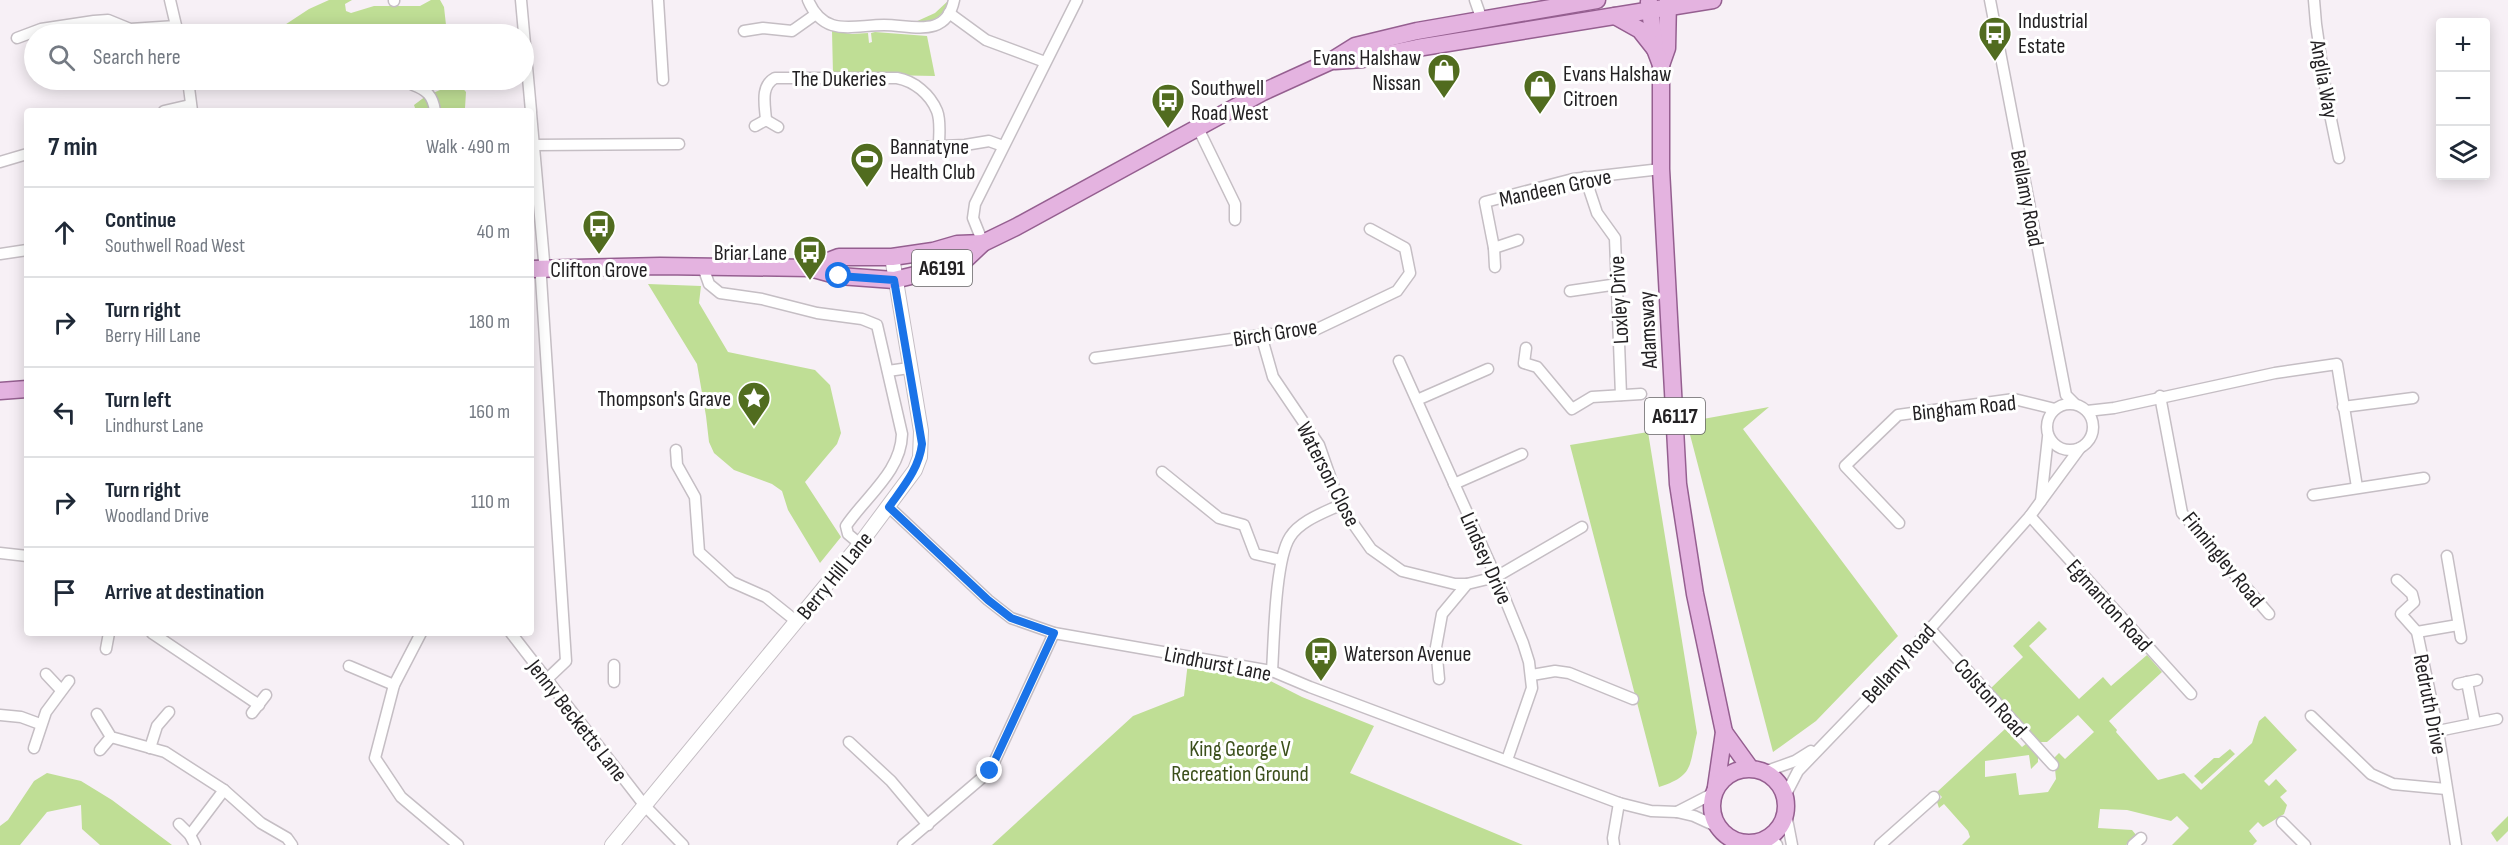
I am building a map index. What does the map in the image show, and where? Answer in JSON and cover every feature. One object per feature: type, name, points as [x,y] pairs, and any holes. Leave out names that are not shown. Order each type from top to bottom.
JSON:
[{"type":"main road","name":"A6191","points":[[537,268],[810,268],[839,276],[894,280],[965,261],[983,243],[1263,92],[1331,61],[1355,46],[1417,31],[1598,0]]},
{"type":"main road","name":"A6191","points":[[1331,61],[1363,59],[1615,16],[1657,4],[1713,0]]},
{"type":"main road","points":[[1561,6],[1593,9],[1657,4]]},
{"type":"main road","name":"Adamsway","points":[[1657,4],[1655,49],[1661,65]]},
{"type":"main road","name":"Adamsway","points":[[1657,4],[1667,48],[1661,65],[1661,169],[1678,483],[1695,594],[1724,732],[1715,790]]},
{"type":"main road","points":[[1615,16],[1640,30],[1655,49]]},
{"type":"main road","name":"A6191","points":[[810,268],[839,257],[892,257],[933,251],[957,244],[983,243]]},
{"type":"main road","points":[[0,391],[24,389]]},
{"type":"main road","name":"Adamsway","points":[[1724,732],[1757,770]]},
{"type":"main road","points":[[1715,790],[1730,773],[1757,770]]},
{"type":"main road","name":"A6117","points":[[1757,770],[1774,777],[1785,796]]},
{"type":"main road","name":"A6117","points":[[1715,790],[1712,814],[1727,837]]},
{"type":"main road","points":[[1727,837],[1742,843],[1769,842],[1779,829],[1786,814],[1785,796]]},
{"type":"street","points":[[170,0],[176,24]]},
{"type":"street","points":[[521,0],[523,24]]},
{"type":"street","points":[[658,0],[663,80]]},
{"type":"street","points":[[808,0],[816,14],[831,25],[841,28],[885,25],[918,28],[936,25],[949,14],[954,0]]},
{"type":"street","points":[[983,243],[975,225],[974,210],[1003,146],[1077,0]]},
{"type":"street","points":[[1475,0],[1482,20]]},
{"type":"street","name":"Bellamy Road","points":[[1990,0],[2066,395]]},
{"type":"street","name":"Anglia Way","points":[[2314,0],[2322,67],[2339,158]]},
{"type":"street","points":[[744,31],[763,28],[792,31],[816,14]]},
{"type":"street","points":[[949,14],[986,40],[1045,62]]},
{"type":"street","points":[[74,24],[108,20],[118,24]]},
{"type":"street","points":[[17,38],[24,35]]},
{"type":"street","name":"The Dukeries","points":[[766,120],[765,88],[768,82],[775,78],[897,78],[909,80],[930,99],[938,112],[939,146]]},
{"type":"street","points":[[189,90],[191,108]]},
{"type":"street","points":[[425,90],[434,100],[435,108]]},
{"type":"street","points":[[529,90],[531,108]]},
{"type":"street","points":[[755,126],[766,120],[778,127]]},
{"type":"street","points":[[1198,128],[1235,204],[1235,220]]},
{"type":"street","points":[[917,147],[988,141],[1003,146]]},
{"type":"street","points":[[546,680],[566,661],[541,278],[537,268],[534,145],[679,144]]},
{"type":"street","points":[[0,162],[24,155]]},
{"type":"street","name":"Mandeen Grove","points":[[1518,240],[1494,249],[1485,202],[1585,177],[1661,169]]},
{"type":"street","name":"Loxley Drive","points":[[1585,177],[1597,213],[1615,238],[1621,395]]},
{"type":"street","name":"Birch Grove","points":[[1095,358],[1261,335],[1316,330],[1397,291],[1410,273],[1405,248],[1370,229]]},
{"type":"street","points":[[1494,249],[1495,267]]},
{"type":"street","points":[[0,254],[24,250]]},
{"type":"street","name":"Berry Hill Lane","points":[[612,845],[860,544],[915,470],[920,457],[921,431],[894,280],[892,257]]},
{"type":"street","points":[[703,267],[709,284],[720,293],[762,299],[817,313],[869,320],[877,325],[902,434],[902,445],[879,486],[846,525],[848,534],[860,544]]},
{"type":"street","points":[[1570,291],[1618,284]]},
{"type":"street","name":"Waterson Close","points":[[1261,335],[1273,377],[1319,445],[1340,505],[1371,549],[1402,571],[1455,584],[1467,584]]},
{"type":"street","points":[[1526,348],[1524,363],[1538,367],[1572,409],[1592,397],[1641,394]]},
{"type":"street","name":"Lindsey Drive","points":[[1399,362],[1496,576],[1523,643],[1532,675],[1533,688],[1508,760]]},
{"type":"street","points":[[2041,501],[2050,415],[2066,395],[2087,411],[2114,408],[2160,396],[2337,364],[2357,487]]},
{"type":"street","points":[[888,371],[909,368]]},
{"type":"street","points":[[1417,400],[1488,369]]},
{"type":"street","name":"Finningley Road","points":[[2160,396],[2182,513],[2269,614]]},
{"type":"street","points":[[2343,407],[2413,398]]},
{"type":"street","name":"Bingham Road","points":[[1899,523],[1845,466],[1898,415],[2014,399],[2038,406],[2057,408]]},
{"type":"street","points":[[2057,408],[2075,404]]},
{"type":"street","name":"Bingham Road","points":[[2038,406],[2047,431]]},
{"type":"street","points":[[2093,426],[2114,408]]},
{"type":"street","points":[[2047,431],[2054,445],[2062,450],[2071,451],[2080,448],[2092,435],[2093,426],[2087,411]]},
{"type":"street","name":"Bellamy Road","points":[[1785,796],[1798,771],[2030,516],[2080,448]]},
{"type":"street","points":[[676,450],[677,465],[695,497],[699,552],[732,582],[766,597],[796,621]]},
{"type":"street","points":[[1454,484],[1522,454]]},
{"type":"street","points":[[1162,472],[1219,518],[1244,525],[1255,554],[1281,560]]},
{"type":"street","points":[[2313,495],[2424,478]]},
{"type":"street","points":[[1272,671],[1281,560],[1290,537],[1306,522],[1340,505]]},
{"type":"street","name":"Lindhurst Lane","points":[[889,507],[988,600],[1011,618],[1054,633],[1272,671],[1619,803],[1651,811],[1677,812],[1695,816],[1727,837]]},
{"type":"street","name":"Egmanton Road","points":[[2030,516],[2191,694]]},
{"type":"street","points":[[1439,679],[1436,647],[1442,614],[1467,584],[1496,576],[1582,527]]},
{"type":"street","points":[[0,553],[24,556]]},
{"type":"street","points":[[2447,555],[2461,638]]},
{"type":"street","name":"Redruth Drive","points":[[2397,580],[2412,594],[2414,602],[2402,614],[2417,632],[2438,731],[2456,845]]},
{"type":"street","points":[[2417,632],[2458,625]]},
{"type":"street","name":"Colston Road","points":[[1929,628],[2053,765]]},
{"type":"street","points":[[903,845],[990,771],[1054,633]]},
{"type":"street","points":[[106,649],[108,636]]},
{"type":"street","points":[[157,636],[259,704]]},
{"type":"street","points":[[419,636],[394,685],[375,758],[401,797],[458,845]]},
{"type":"street","name":"Jenny Becketts Lane","points":[[513,636],[645,806],[683,845]]},
{"type":"street","points":[[614,665],[614,682]]},
{"type":"street","points":[[349,666],[394,685]]},
{"type":"street","points":[[1532,675],[1555,671],[1569,673],[1633,699]]},
{"type":"street","points":[[34,748],[40,724],[65,686],[46,674]]},
{"type":"street","points":[[2467,682],[2475,723]]},
{"type":"street","points":[[150,748],[157,726],[169,712]]},
{"type":"street","points":[[98,714],[111,737],[165,752],[224,790],[261,823],[287,838],[292,845]]},
{"type":"street","points":[[0,715],[21,717],[40,724]]},
{"type":"street","points":[[2311,716],[2371,774],[2392,784],[2446,789]]},
{"type":"street","points":[[2438,731],[2497,719]]},
{"type":"street","points":[[100,750],[111,737]]},
{"type":"street","points":[[849,742],[891,781],[928,825]]},
{"type":"street","name":"Bellamy Road","points":[[1757,770],[1795,761],[1824,743]]},
{"type":"street","points":[[179,824],[192,840],[224,790]]},
{"type":"street","points":[[1677,812],[1715,790]]},
{"type":"street","points":[[1880,845],[1934,797]]},
{"type":"street","points":[[1614,845],[1612,838],[1619,803]]},
{"type":"street","points":[[1786,814],[1792,845]]},
{"type":"street","points":[[2282,822],[2305,845]]},
{"type":"green space","points":[[329,0],[352,0],[345,4],[346,11],[351,13],[374,6],[420,6],[431,0],[440,0],[444,7],[446,24],[286,24],[309,9]]},
{"type":"green space","points":[[949,0],[936,19],[913,23],[935,13]]},
{"type":"green space","points":[[832,31],[852,34],[868,33],[869,43],[872,42],[871,33],[875,32],[927,36],[935,76],[833,74]]},
{"type":"green space","points":[[440,90],[464,90],[465,108],[415,108],[414,105]]},
{"type":"green space","points":[[648,284],[701,286],[699,303],[728,352],[815,370],[830,385],[841,433],[837,444],[805,482],[841,537],[820,563],[788,510],[782,491],[772,484],[734,470],[714,453],[709,442],[697,364]]},
{"type":"green space","points":[[1769,407],[1743,429],[1898,636],[1816,721],[1773,752],[1688,427],[1692,421]]},
{"type":"green space","points":[[1648,432],[1697,733],[1691,762],[1684,774],[1679,779],[1659,787],[1570,445]]},
{"type":"green space","points":[[2039,621],[2047,629],[2029,646],[2079,699],[2103,677],[2111,686],[2147,655],[2162,672],[2109,721],[2158,780],[2184,773],[2201,790],[2252,743],[2259,721],[2265,716],[2297,750],[2264,781],[2269,786],[2276,779],[2287,791],[2280,797],[2287,805],[2284,814],[2263,827],[2258,822],[2249,831],[2257,841],[2253,845],[2172,845],[2189,828],[2177,816],[2171,821],[2127,810],[2100,809],[2098,828],[2132,830],[2137,836],[2126,845],[1962,845],[1970,837],[1968,831],[1944,804],[1939,808],[1937,802],[1942,797],[1937,792],[2005,729],[2022,747],[2027,743],[2038,754],[2038,762],[2031,769],[2029,755],[1985,761],[1985,777],[2016,773],[2019,795],[2048,792],[2056,779],[2055,769],[2058,766],[2054,761],[2055,757],[2059,753],[2065,759],[2094,732],[2078,715],[2047,742],[2037,742],[1989,690],[2023,657],[2013,646]]},
{"type":"green space","name":"King George V Recreation Ground","points":[[1188,662],[1253,672],[1302,697],[1374,726],[1350,773],[1523,845],[992,845],[1133,716],[1184,696]]},
{"type":"green space","points":[[2230,749],[2235,754],[2202,784],[2194,776],[2214,758],[2219,758]]},
{"type":"green space","points":[[47,773],[81,781],[112,800],[172,845],[100,845],[82,829],[81,805],[47,812],[20,845],[0,845],[0,826],[8,820],[34,781]]},
{"type":"green space","points":[[2508,816],[2508,831],[2497,842],[2491,833]]},
{"type":"place","name":"Industrial Estate","points":[[1995,62]]},
{"type":"place","name":"Evans Halshaw Nissan","points":[[1444,99]]},
{"type":"place","name":"Evans Halshaw Citroen","points":[[1540,115]]},
{"type":"place","name":"Southwell Road West","points":[[1168,129]]},
{"type":"place","name":"Bannatyne Health Club","points":[[867,188]]},
{"type":"place","name":"Clifton Grove","points":[[599,255]]},
{"type":"place","name":"Briar Lane","points":[[810,281]]},
{"type":"place","name":"Thompson's Grave","points":[[754,427]]},
{"type":"place","name":"Waterson Avenue","points":[[1321,682]]},
{"type":"route","points":[[839,276],[894,280],[922,444],[915,470],[889,507],[988,600],[1011,618],[1054,633],[990,771]]}]
